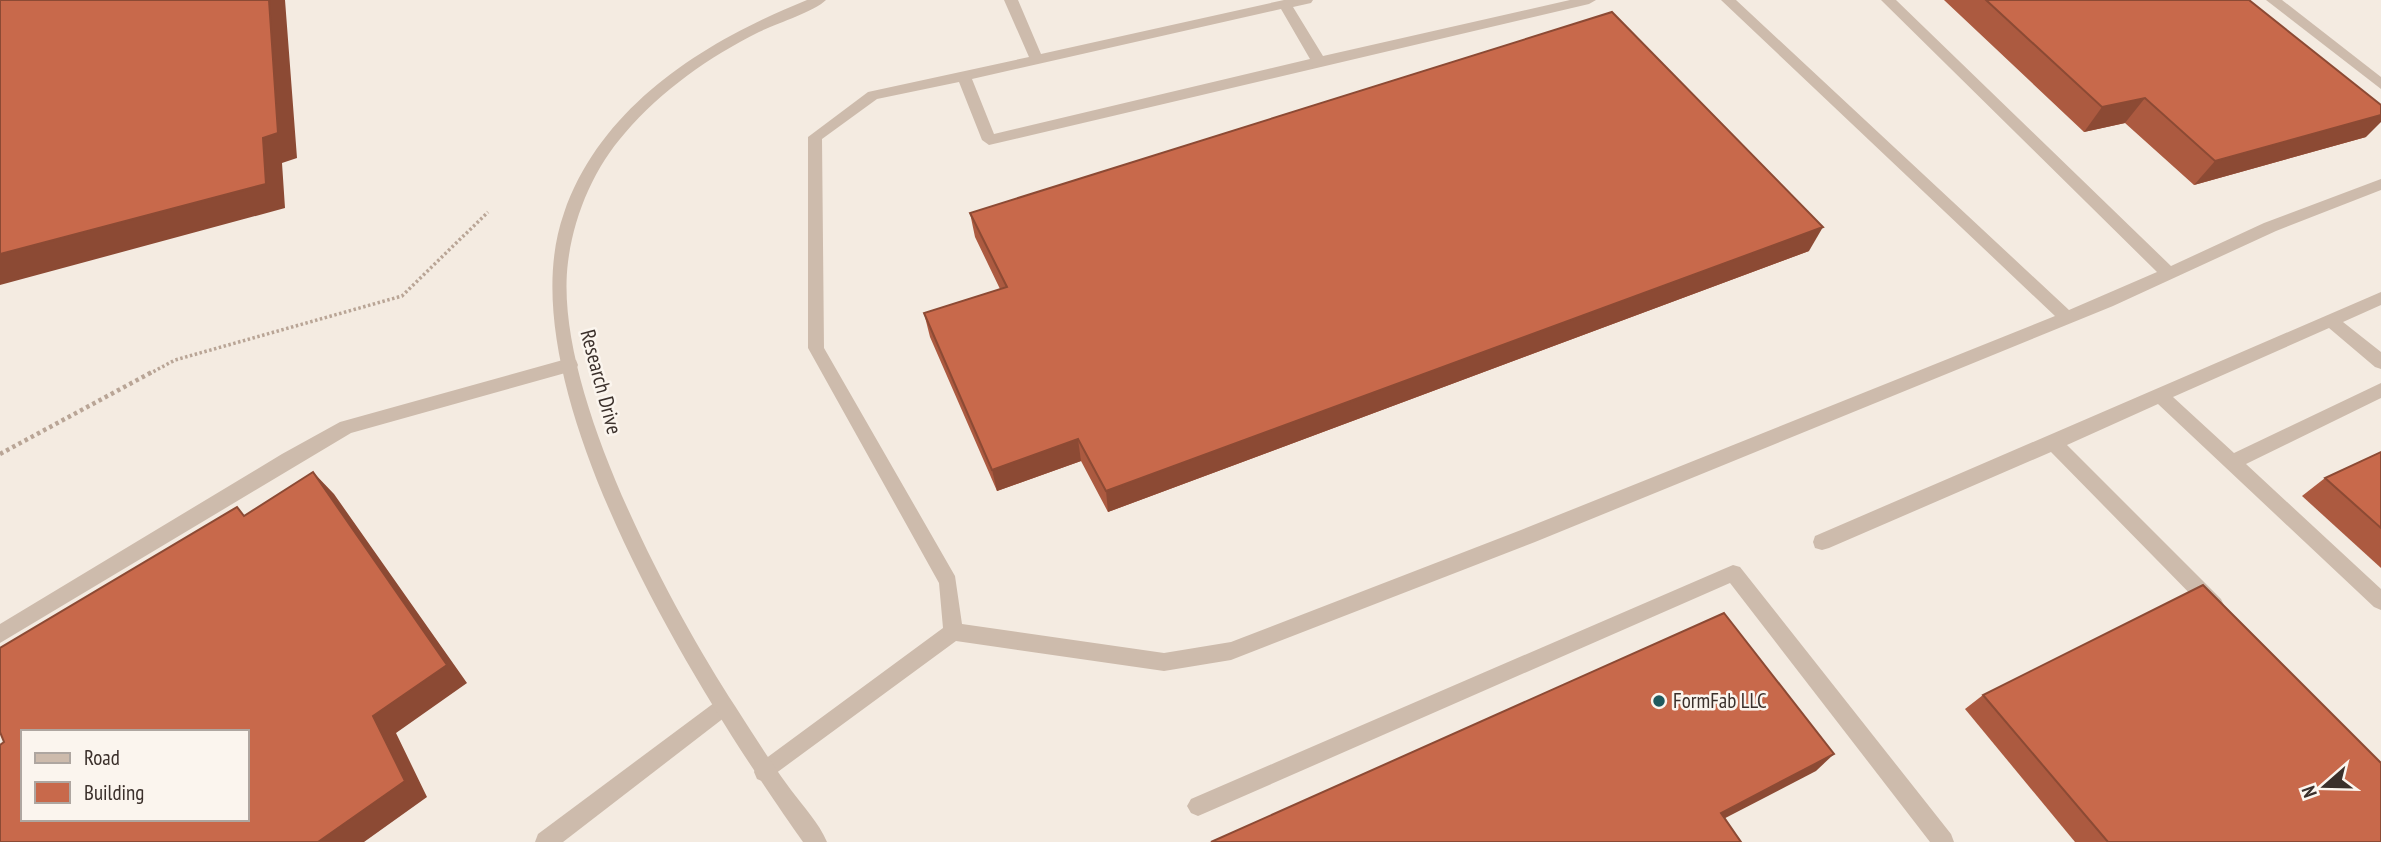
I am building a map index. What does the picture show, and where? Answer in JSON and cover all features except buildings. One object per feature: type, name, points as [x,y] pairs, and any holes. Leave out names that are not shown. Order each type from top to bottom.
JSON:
[{"type":"street","name":"Research Drive","points":[[816,842],[764,772],[722,707],[654,588],[624,522],[598,456],[570,365],[562,324],[560,261],[573,211],[590,175],[607,148],[654,92],[690,64],[737,35],[780,14],[818,0]]},
{"type":"street","points":[[1011,0],[1037,60]]},
{"type":"street","points":[[953,632],[948,582],[816,348],[815,137],[873,95],[1306,0]]},
{"type":"street","points":[[964,76],[989,139],[1589,0]]},
{"type":"street","points":[[1728,0],[2067,318]]},
{"type":"street","points":[[1888,0],[2168,273]]},
{"type":"street","points":[[2273,0],[2381,84]]},
{"type":"street","points":[[1285,4],[1319,62]]},
{"type":"street","points":[[764,772],[953,632],[1164,662],[1231,651],[1528,536],[2067,318],[2270,227],[2381,184]]},
{"type":"street","points":[[1822,542],[2381,298]]},
{"type":"street","points":[[2330,320],[2381,362]]},
{"type":"street","points":[[0,634],[288,459],[346,427],[570,365]]},
{"type":"street","points":[[2231,462],[2381,390]]},
{"type":"street","points":[[2160,395],[2381,601]]},
{"type":"street","points":[[2054,443],[2227,619]]},
{"type":"street","points":[[1198,806],[1733,573],[1943,842]]},
{"type":"street","points":[[546,842],[722,707]]},
{"type":"path","points":[[0,454],[175,360],[402,296],[488,212]]},
{"type":"place","name":"FormFab LLC","points":[[1659,701]]}]
